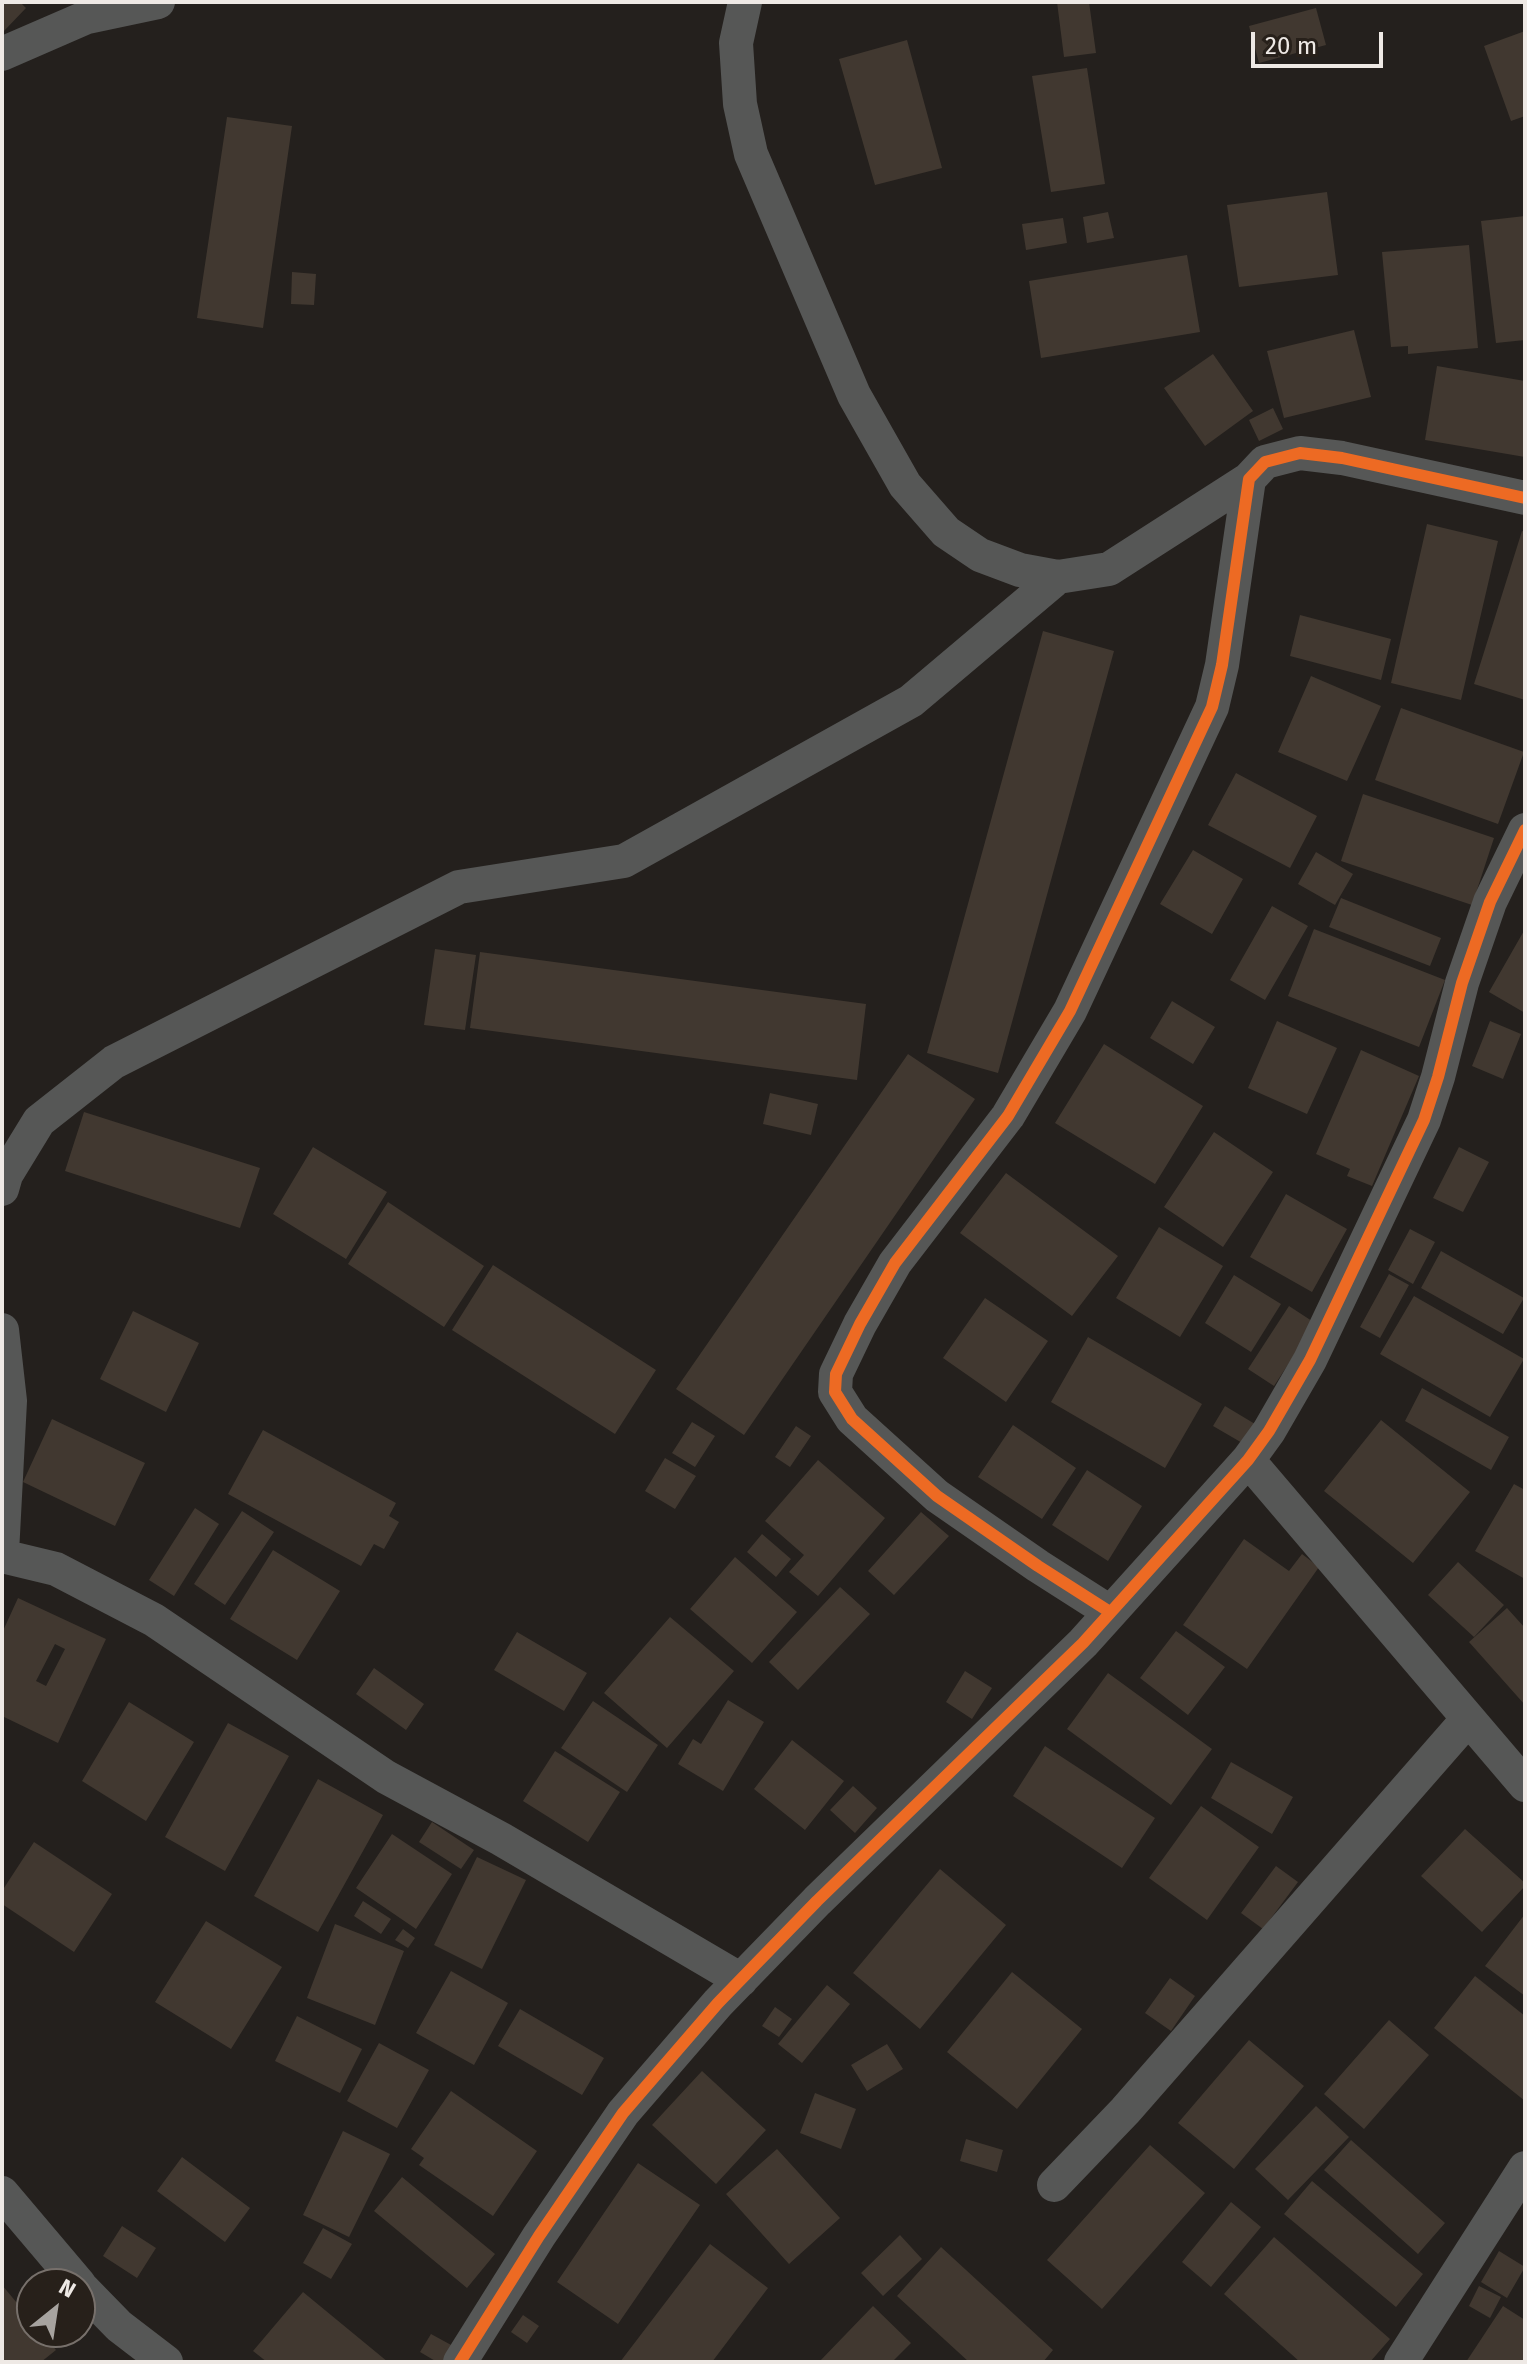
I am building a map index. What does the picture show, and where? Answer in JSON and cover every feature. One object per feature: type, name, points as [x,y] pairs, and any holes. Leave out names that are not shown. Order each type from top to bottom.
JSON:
[{"type":"street","points":[[2,54],[79,9],[158,2]]},
{"type":"street","points":[[745,2],[736,43],[740,104],[751,154],[854,395],[905,485],[946,532],[980,555],[1020,570],[1058,577],[1109,569],[1249,479],[1265,462],[1300,453],[1342,458],[1525,498]]},
{"type":"street","points":[[1110,1612],[937,1496],[852,1419],[835,1392],[836,1374],[895,1263],[1008,1116],[1070,1011],[1212,707],[1222,665],[1249,479]]},
{"type":"street","points":[[2,1189],[6,1175],[39,1121],[114,1062],[459,887],[624,861],[911,701],[1058,577]]},
{"type":"street","points":[[460,2362],[539,2236],[623,2113],[741,1980],[817,1901],[1083,1643],[1248,1460],[1269,1431],[1310,1360],[1424,1120],[1462,983],[1490,902],[1525,830]]},
{"type":"street","points":[[2,1330],[10,1401],[2,1554],[56,1569],[154,1620],[386,1777],[501,1839],[741,1980]]},
{"type":"street","points":[[1248,1460],[1525,1785]]},
{"type":"street","points":[[1054,2185],[1125,2111],[1468,1719]]},
{"type":"street","points":[[1401,2362],[1525,2168]]},
{"type":"street","points":[[2,2193],[65,2268]]},
{"type":"street","points":[[96,2302],[152,2358]]},
{"type":"building","points":[[2,2],[20,2],[26,8],[4,31]]},
{"type":"building","points":[[1057,2],[1089,2],[1096,53],[1064,57]]},
{"type":"building","points":[[1316,8],[1326,45],[1259,63],[1249,26]]},
{"type":"building","points":[[1525,31],[1525,116],[1511,121],[1484,46]]},
{"type":"building","points":[[907,40],[942,168],[875,185],[839,59]]},
{"type":"building","points":[[1087,68],[1105,184],[1051,192],[1032,76]]},
{"type":"building","points":[[227,117],[292,126],[263,328],[197,318]]},
{"type":"building","points":[[1327,192],[1338,275],[1239,287],[1227,205]]},
{"type":"building","points":[[1108,212],[1114,238],[1087,243],[1083,217]]},
{"type":"building","points":[[1525,216],[1525,340],[1496,343],[1481,221]]},
{"type":"building","points":[[1063,218],[1067,243],[1026,250],[1022,224]]},
{"type":"building","points":[[1469,245],[1478,348],[1408,354],[1408,346],[1391,347],[1382,252]]},
{"type":"building","points":[[1187,255],[1200,332],[1041,358],[1029,281]]},
{"type":"building","points":[[292,272],[316,274],[314,305],[291,304]]},
{"type":"building","points":[[1354,330],[1371,397],[1284,418],[1267,351]]},
{"type":"building","points":[[1213,354],[1253,411],[1205,446],[1164,388]]},
{"type":"building","points":[[1437,366],[1525,381],[1525,457],[1425,440]]},
{"type":"building","points":[[1273,408],[1283,429],[1259,441],[1249,420]]},
{"type":"building","points":[[1427,524],[1498,541],[1461,700],[1391,683]]},
{"type":"building","points":[[1522,531],[1525,532],[1525,700],[1474,684]]},
{"type":"building","points":[[1300,615],[1391,639],[1381,680],[1290,656]]},
{"type":"building","points":[[1043,631],[1114,651],[998,1073],[927,1053]]},
{"type":"building","points":[[1311,676],[1381,706],[1347,781],[1278,752]]},
{"type":"building","points":[[1401,708],[1524,752],[1498,824],[1375,780]]},
{"type":"building","points":[[1236,773],[1317,816],[1290,868],[1208,825]]},
{"type":"building","points":[[1363,794],[1494,838],[1472,905],[1341,861]]},
{"type":"building","points":[[1193,850],[1243,879],[1212,934],[1160,904]]},
{"type":"building","points":[[1316,852],[1353,874],[1335,905],[1298,884]]},
{"type":"building","points":[[1341,898],[1441,938],[1430,966],[1329,927]]},
{"type":"building","points":[[1272,906],[1308,926],[1265,1000],[1230,980]]},
{"type":"building","points":[[1314,929],[1445,980],[1419,1047],[1288,996]]},
{"type":"building","points":[[1525,929],[1525,1013],[1489,992]]},
{"type":"building","points":[[435,949],[476,955],[465,1030],[424,1025]]},
{"type":"building","points":[[480,952],[866,1004],[857,1080],[470,1028]]},
{"type":"building","points":[[1172,1001],[1215,1027],[1193,1064],[1150,1038]]},
{"type":"building","points":[[1277,1021],[1337,1048],[1307,1114],[1248,1088]]},
{"type":"building","points":[[1490,1021],[1521,1034],[1503,1079],[1472,1066]]},
{"type":"building","points":[[1104,1044],[1203,1106],[1155,1184],[1055,1123]]},
{"type":"building","points":[[1361,1050],[1419,1076],[1372,1186],[1347,1176],[1350,1169],[1316,1154]]},
{"type":"building","points":[[908,1054],[975,1099],[744,1435],[676,1389]]},
{"type":"building","points":[[770,1093],[818,1104],[811,1135],[763,1124]]},
{"type":"building","points":[[84,1112],[260,1168],[240,1228],[65,1171]]},
{"type":"building","points":[[1214,1132],[1273,1172],[1223,1247],[1164,1207]]},
{"type":"building","points":[[313,1147],[387,1192],[346,1259],[273,1214]]},
{"type":"building","points":[[1459,1147],[1489,1162],[1463,1212],[1433,1198]]},
{"type":"building","points":[[1006,1173],[1118,1256],[1072,1316],[960,1233]]},
{"type":"building","points":[[1286,1194],[1347,1229],[1312,1292],[1250,1257]]},
{"type":"building","points":[[388,1202],[484,1266],[444,1327],[348,1264]]},
{"type":"building","points":[[1159,1227],[1223,1266],[1180,1337],[1116,1298]]},
{"type":"building","points":[[1410,1229],[1435,1242],[1413,1284],[1388,1270]]},
{"type":"building","points":[[1441,1251],[1524,1298],[1503,1334],[1421,1288]]},
{"type":"building","points":[[493,1265],[656,1370],[615,1434],[452,1330]]},
{"type":"building","points":[[1389,1274],[1409,1285],[1380,1338],[1360,1327]]},
{"type":"building","points":[[1234,1275],[1281,1304],[1251,1352],[1205,1323]]},
{"type":"building","points":[[1414,1296],[1524,1359],[1490,1417],[1380,1354]]},
{"type":"building","points":[[985,1298],[1048,1341],[1006,1402],[943,1358]]},
{"type":"building","points":[[1289,1306],[1315,1323],[1274,1386],[1248,1369]]},
{"type":"building","points":[[133,1311],[199,1343],[166,1412],[100,1379]]},
{"type":"building","points":[[1088,1337],[1202,1404],[1165,1468],[1051,1402]]},
{"type":"building","points":[[1422,1388],[1509,1437],[1491,1470],[1405,1421]]},
{"type":"building","points":[[1225,1406],[1255,1424],[1244,1444],[1213,1426]]},
{"type":"building","points":[[52,1419],[145,1463],[115,1526],[23,1482]]},
{"type":"building","points":[[1381,1420],[1470,1492],[1413,1563],[1324,1491]]},
{"type":"building","points":[[692,1422],[715,1436],[695,1467],[672,1453]]},
{"type":"building","points":[[1013,1425],[1076,1468],[1042,1519],[978,1477]]},
{"type":"building","points":[[796,1426],[811,1436],[790,1467],[775,1457]]},
{"type":"building","points":[[263,1430],[396,1503],[389,1516],[399,1522],[384,1549],[374,1544],[361,1566],[228,1494]]},
{"type":"building","points":[[665,1458],[696,1476],[675,1509],[645,1491]]},
{"type":"building","points":[[818,1460],[885,1518],[818,1596],[789,1572],[804,1555],[765,1521]]},
{"type":"building","points":[[1087,1470],[1142,1506],[1108,1561],[1052,1525]]},
{"type":"building","points":[[1514,1484],[1525,1490],[1525,1579],[1475,1551]]},
{"type":"building","points":[[195,1508],[219,1524],[174,1596],[149,1580]]},
{"type":"building","points":[[242,1511],[274,1532],[225,1605],[194,1584]]},
{"type":"building","points":[[921,1512],[949,1536],[894,1595],[868,1571]]},
{"type":"building","points":[[762,1534],[791,1559],[776,1577],[747,1552]]},
{"type":"building","points":[[1244,1539],[1289,1571],[1302,1554],[1319,1567],[1247,1669],[1183,1625]]},
{"type":"building","points":[[273,1550],[340,1591],[297,1660],[230,1619]]},
{"type":"building","points":[[735,1557],[797,1612],[752,1663],[690,1609]]},
{"type":"building","points":[[1458,1562],[1504,1605],[1474,1637],[1428,1595]]},
{"type":"building","points":[[840,1587],[870,1614],[798,1690],[769,1662]]},
{"type":"building","points":[[18,1598],[106,1639],[58,1743],[2,1716],[2,1633]],"holes":[[[55,1644],[65,1649],[46,1686],[36,1681]]]},
{"type":"building","points":[[1507,1608],[1525,1628],[1525,1705],[1469,1642]]},
{"type":"building","points":[[670,1617],[734,1671],[667,1748],[604,1693]]},
{"type":"building","points":[[1176,1631],[1225,1667],[1188,1715],[1140,1678]]},
{"type":"building","points":[[517,1632],[587,1673],[564,1711],[494,1670]]},
{"type":"building","points":[[374,1668],[424,1704],[406,1730],[356,1694]]},
{"type":"building","points":[[965,1671],[992,1688],[972,1719],[946,1702]]},
{"type":"building","points":[[1108,1673],[1212,1749],[1171,1805],[1067,1729]]},
{"type":"building","points":[[728,1700],[764,1722],[723,1791],[678,1764],[693,1739],[701,1744]]},
{"type":"building","points":[[593,1701],[658,1745],[627,1792],[561,1748]]},
{"type":"building","points":[[129,1702],[194,1742],[146,1821],[82,1781]]},
{"type":"building","points":[[228,1723],[289,1756],[225,1871],[165,1837]]},
{"type":"building","points":[[792,1740],[844,1781],[805,1830],[754,1789]]},
{"type":"building","points":[[1045,1746],[1155,1818],[1122,1868],[1013,1796]]},
{"type":"building","points":[[555,1751],[620,1792],[588,1842],[523,1801]]},
{"type":"building","points":[[1231,1762],[1293,1797],[1272,1834],[1211,1798]]},
{"type":"building","points":[[318,1779],[383,1815],[318,1932],[254,1896]]},
{"type":"building","points":[[853,1786],[877,1808],[855,1833],[830,1810]]},
{"type":"building","points":[[1201,1806],[1259,1847],[1207,1920],[1149,1878]]},
{"type":"building","points":[[432,1822],[474,1850],[461,1869],[419,1842]]},
{"type":"building","points":[[1465,1829],[1525,1883],[1482,1932],[1421,1876]]},
{"type":"building","points":[[392,1834],[452,1874],[416,1929],[356,1888]]},
{"type":"building","points":[[34,1842],[112,1894],[74,1952],[2,1904],[2,1891]]},
{"type":"building","points":[[477,1857],[526,1880],[482,1969],[434,1945]]},
{"type":"building","points":[[1276,1866],[1298,1882],[1263,1929],[1241,1913]]},
{"type":"building","points":[[940,1869],[1006,1925],[920,2029],[853,1973]]},
{"type":"building","points":[[363,1901],[391,1919],[381,1934],[354,1916]]},
{"type":"building","points":[[1525,1914],[1525,1996],[1485,1966]]},
{"type":"building","points":[[206,1921],[282,1967],[231,2049],[155,2002]]},
{"type":"building","points":[[335,1924],[404,1951],[375,2025],[307,1998]]},
{"type":"building","points":[[403,1929],[415,1938],[408,1948],[395,1940]]},
{"type":"building","points":[[451,1971],[508,2003],[474,2065],[416,2033]]},
{"type":"building","points":[[1012,1972],[1082,2029],[1017,2109],[947,2052]]},
{"type":"building","points":[[1475,1976],[1525,2016],[1525,2101],[1434,2028]]},
{"type":"building","points":[[1170,1978],[1195,1996],[1171,2031],[1145,2013]]},
{"type":"building","points":[[827,1985],[850,2004],[802,2063],[778,2044]]},
{"type":"building","points":[[775,2007],[792,2019],[779,2037],[762,2026]]},
{"type":"building","points":[[520,2009],[604,2058],[582,2095],[498,2046]]},
{"type":"building","points":[[297,2016],[362,2049],[340,2093],[275,2061]]},
{"type":"building","points":[[1389,2020],[1429,2055],[1364,2129],[1324,2094]]},
{"type":"building","points":[[1249,2040],[1304,2086],[1234,2169],[1178,2123]]},
{"type":"building","points":[[379,2043],[429,2070],[397,2128],[347,2101]]},
{"type":"building","points":[[887,2044],[903,2069],[867,2091],[851,2065]]},
{"type":"building","points":[[702,2071],[766,2130],[716,2184],[652,2125]]},
{"type":"building","points":[[451,2091],[537,2151],[493,2216],[419,2165],[424,2158],[411,2149]]},
{"type":"building","points":[[815,2093],[856,2109],[841,2149],[800,2133]]},
{"type":"building","points":[[1316,2106],[1349,2137],[1288,2200],[1255,2169]]},
{"type":"building","points":[[343,2131],[390,2154],[349,2237],[303,2215]]},
{"type":"building","points":[[966,2139],[1003,2150],[997,2172],[960,2161]]},
{"type":"building","points":[[1351,2140],[1445,2223],[1418,2254],[1324,2170]]},
{"type":"building","points":[[1150,2145],[1205,2193],[1102,2309],[1047,2260]]},
{"type":"building","points":[[777,2149],[840,2218],[789,2264],[726,2194]]},
{"type":"building","points":[[182,2157],[250,2208],[225,2242],[157,2191]]},
{"type":"building","points":[[638,2163],[700,2205],[618,2324],[557,2282]]},
{"type":"building","points":[[402,2177],[495,2254],[467,2288],[374,2211]]},
{"type":"building","points":[[1312,2181],[1423,2274],[1396,2307],[1284,2214]]},
{"type":"building","points":[[1231,2202],[1261,2227],[1211,2287],[1182,2262]]},
{"type":"building","points":[[122,2226],[156,2248],[137,2278],[103,2256]]},
{"type":"building","points":[[323,2228],[352,2244],[331,2279],[303,2263]]},
{"type":"building","points":[[900,2235],[922,2259],[883,2296],[861,2273]]},
{"type":"building","points":[[1274,2237],[1390,2339],[1370,2362],[1300,2362],[1224,2294]]},
{"type":"building","points":[[710,2244],[768,2288],[712,2362],[620,2362]]},
{"type":"building","points":[[941,2247],[1053,2350],[1043,2362],[969,2362],[897,2296]]},
{"type":"building","points":[[1499,2251],[1525,2267],[1507,2298],[1481,2282]]},
{"type":"building","points":[[2,2285],[16,2302],[16,2348],[56,2350],[41,2362],[2,2362]]},
{"type":"building","points":[[1479,2286],[1501,2297],[1490,2318],[1469,2306]]},
{"type":"building","points":[[303,2292],[388,2362],[267,2362],[253,2351]]},
{"type":"building","points":[[873,2306],[911,2343],[892,2362],[819,2362]]},
{"type":"building","points":[[1503,2306],[1525,2320],[1525,2362],[1466,2362]]},
{"type":"building","points":[[523,2315],[539,2326],[527,2343],[511,2332]]},
{"type":"building","points":[[431,2334],[453,2346],[444,2362],[437,2362],[420,2352]]},
{"type":"cycle path","points":[[1110,1612],[937,1496],[852,1419],[835,1392],[836,1374],[895,1263],[1008,1116],[1070,1011],[1212,707],[1222,665],[1249,479],[1265,462],[1300,453],[1342,458],[1525,498]]},
{"type":"cycle path","points":[[460,2362],[539,2236],[623,2113],[718,2003],[817,1901],[1083,1643],[1248,1460],[1269,1431],[1310,1360],[1424,1120],[1462,983],[1490,902],[1525,830]]}]
